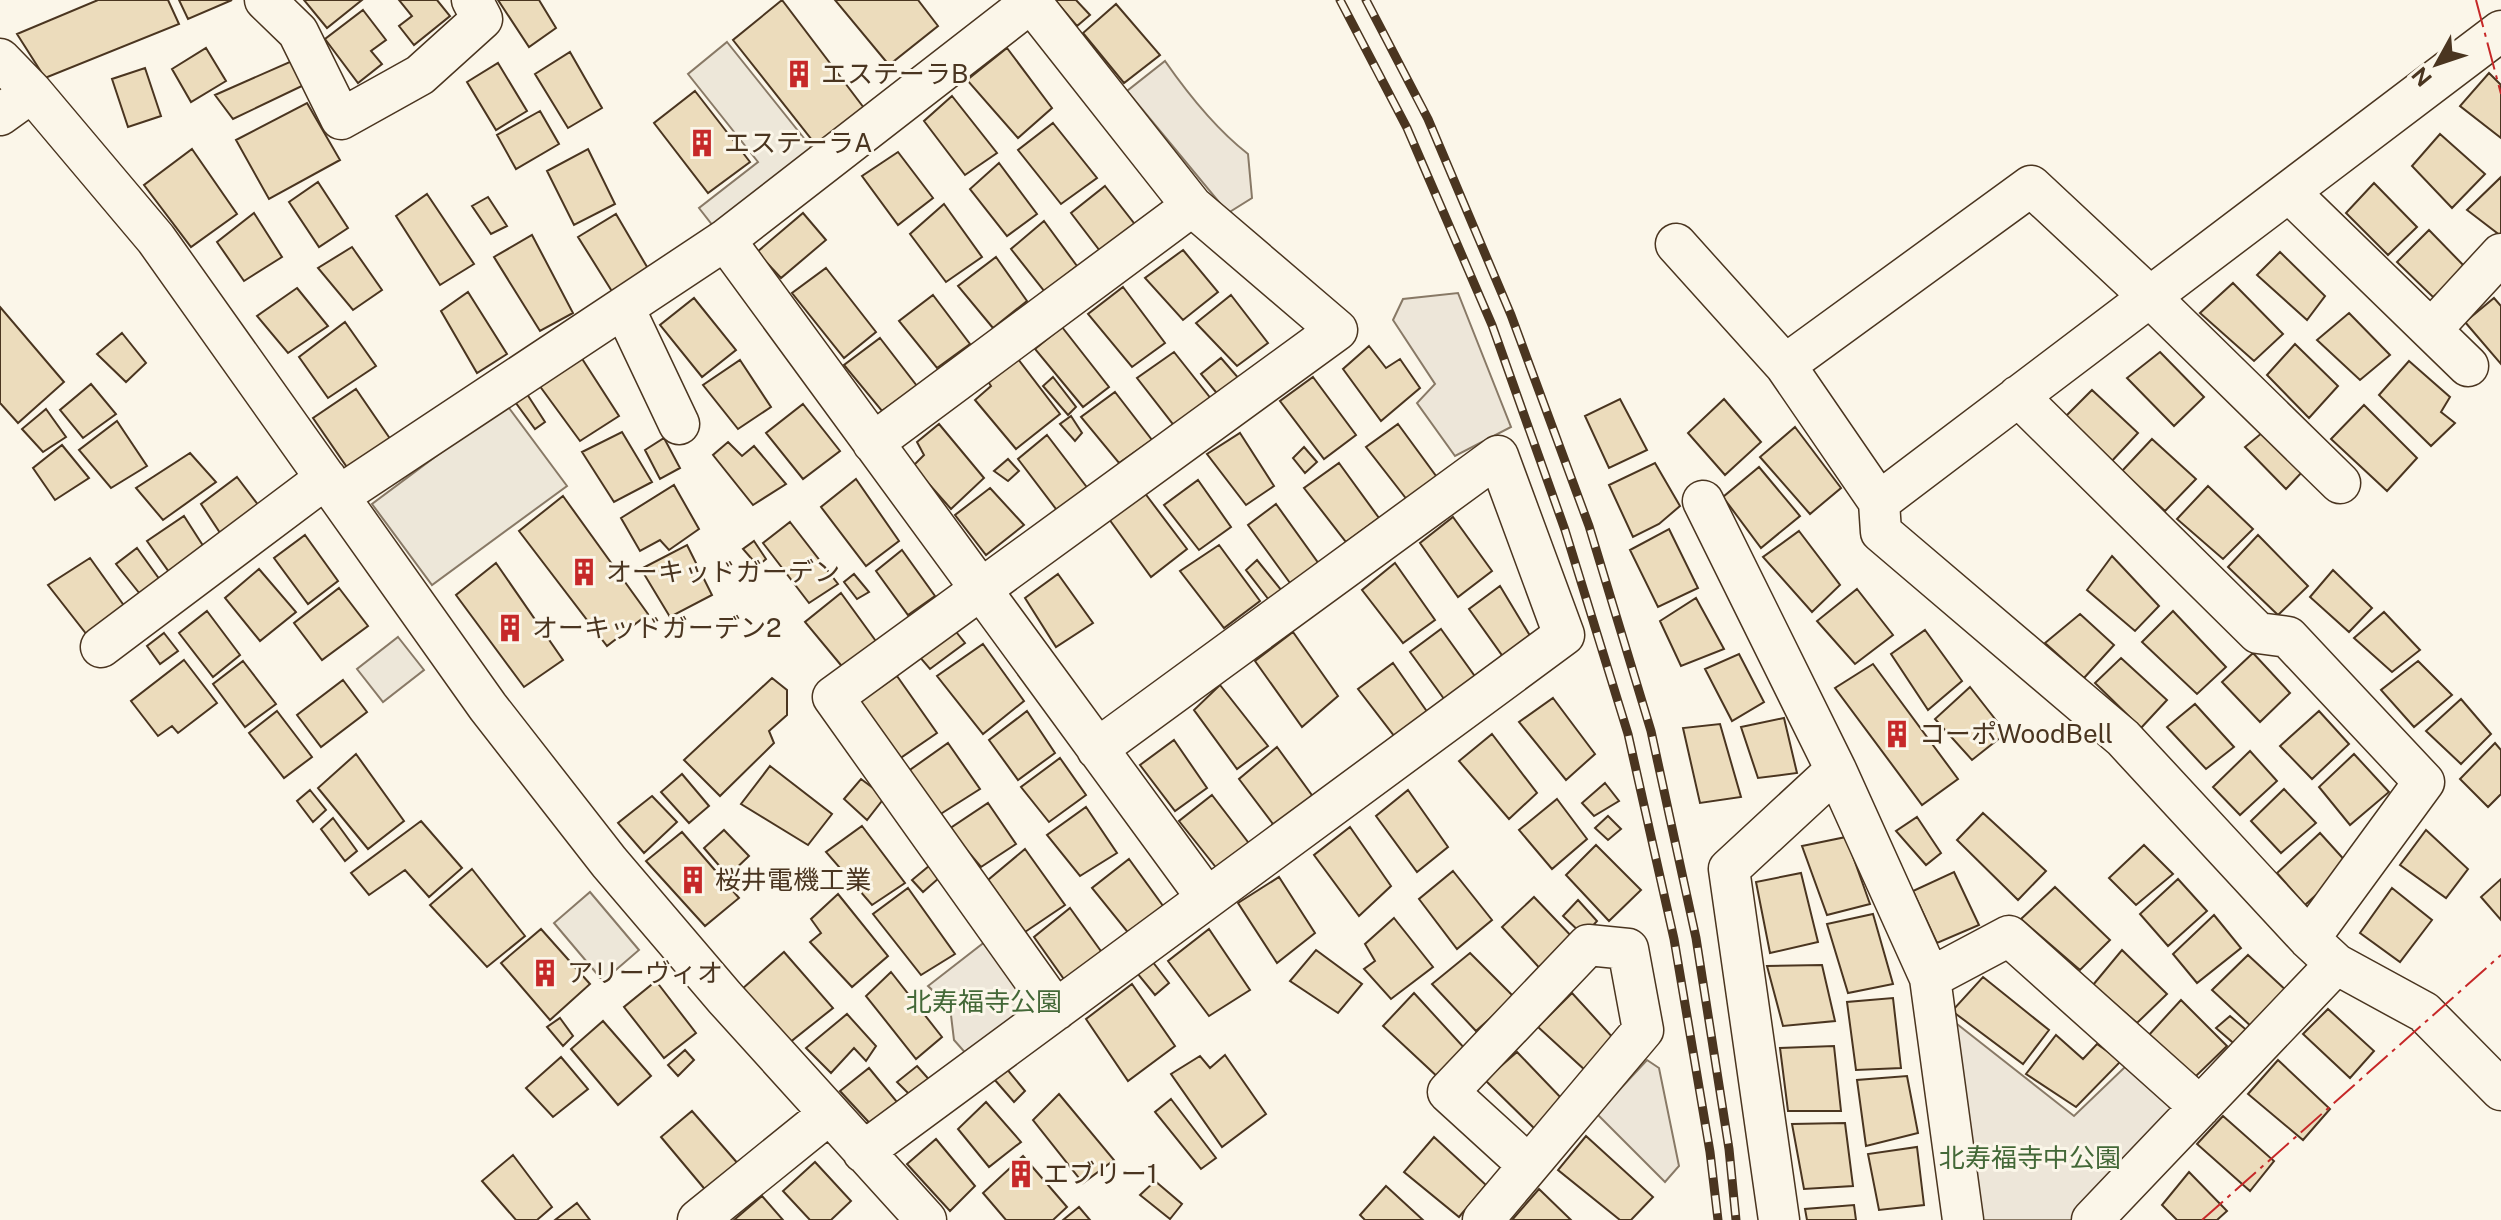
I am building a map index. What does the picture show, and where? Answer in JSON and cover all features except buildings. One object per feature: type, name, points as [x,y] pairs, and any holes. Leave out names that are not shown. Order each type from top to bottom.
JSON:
[{"type":"street","points":[[265,0],[298,32],[341,119],[420,75],[482,19],[472,0]]},
{"type":"street","points":[[101,647],[333,487],[624,308],[725,240],[1032,1],[1192,206],[1337,330],[833,697],[1056,1010]]},
{"type":"street","points":[[1879,502],[2501,31]]},
{"type":"street","points":[[0,59],[32,92],[156,239],[488,707],[609,862],[926,1220]]},
{"type":"street","points":[[0,115],[32,92]]},
{"type":"street","points":[[1785,365],[2031,186],[2150,297],[2340,483]]},
{"type":"street","points":[[2289,192],[2468,366]]},
{"type":"street","points":[[873,443],[1192,206]]},
{"type":"street","points":[[725,240],[1207,898]]},
{"type":"street","points":[[1676,244],[1785,365],[1879,502],[1881,532],[2123,738],[2322,952],[2424,1012],[2501,1090]]},
{"type":"street","points":[[2431,330],[2501,254]]},
{"type":"street","points":[[624,308],[679,424]]},
{"type":"street","points":[[2018,396],[2258,633],[2288,637],[2424,782],[2322,952],[2200,1107],[2092,1220]]},
{"type":"street","points":[[863,1152],[1564,635],[1498,456],[1097,749]]},
{"type":"street","points":[[1703,501],[1836,770],[1930,978],[1963,1220]]},
{"type":"street","points":[[1779,1220],[1729,869],[1836,770]]},
{"type":"street","points":[[1930,978],[2009,936],[2200,1107]]},
{"type":"street","points":[[1483,1220],[1643,1030],[1628,949],[1588,945],[1448,1092],[1528,1165]]},
{"type":"street","points":[[698,1220],[829,1114]]},
{"type":"green space","points":[[1165,61],[1203,110],[1248,154],[1252,198],[1228,213],[1127,91]]},
{"type":"green space","points":[[1458,293],[1511,427],[1455,456],[1417,403],[1435,384],[1393,320],[1403,299]]},
{"type":"green space","name":"北寿福寺公園","points":[[986,941],[1033,1010],[968,1056],[954,1040],[950,1007],[928,986]]},
{"type":"green space","name":"北寿福寺中公園","points":[[1957,1024],[2074,1116],[2126,1066],[2168,1095],[2171,1118],[2074,1220],[1977,1220],[1948,1031]]},
{"type":"green space","points":[[1647,1060],[1659,1068],[1679,1166],[1665,1182],[1597,1114]]},
{"type":"shaded area","points":[[727,42],[815,152],[717,231],[699,208],[758,162],[688,74]]},
{"type":"shaded area","points":[[506,404],[567,486],[432,585],[372,504]]},
{"type":"shaded area","points":[[398,637],[424,670],[383,702],[357,669]]},
{"type":"shaded area","points":[[590,892],[639,950],[603,981],[554,923]]},
{"type":"railway","points":[[1340,0],[1407,128],[1492,325],[1565,530],[1628,734],[1674,939],[1710,1152],[1718,1220]]},
{"type":"railway","points":[[1366,0],[1428,119],[1511,315],[1589,526],[1651,731],[1696,938],[1729,1149],[1736,1220]]},
{"type":"power","points":[[2476,0],[2501,94]]},
{"type":"power","points":[[2202,1220],[2501,955]]},
{"type":"place","name":"エステーラB","points":[[799,74]]},
{"type":"place","name":"エステーラA","points":[[702,143]]},
{"type":"place","name":"オーキッドガーデン","points":[[584,572]]},
{"type":"place","name":"オーキッドガーデン2","points":[[510,628]]},
{"type":"place","name":"コーポWoodBell","points":[[1897,734]]},
{"type":"place","name":"桜井電機工業","points":[[693,880]]},
{"type":"place","name":"アリーヴィオ","points":[[545,973]]},
{"type":"place","name":"エブリー1","points":[[1021,1174]]}]
